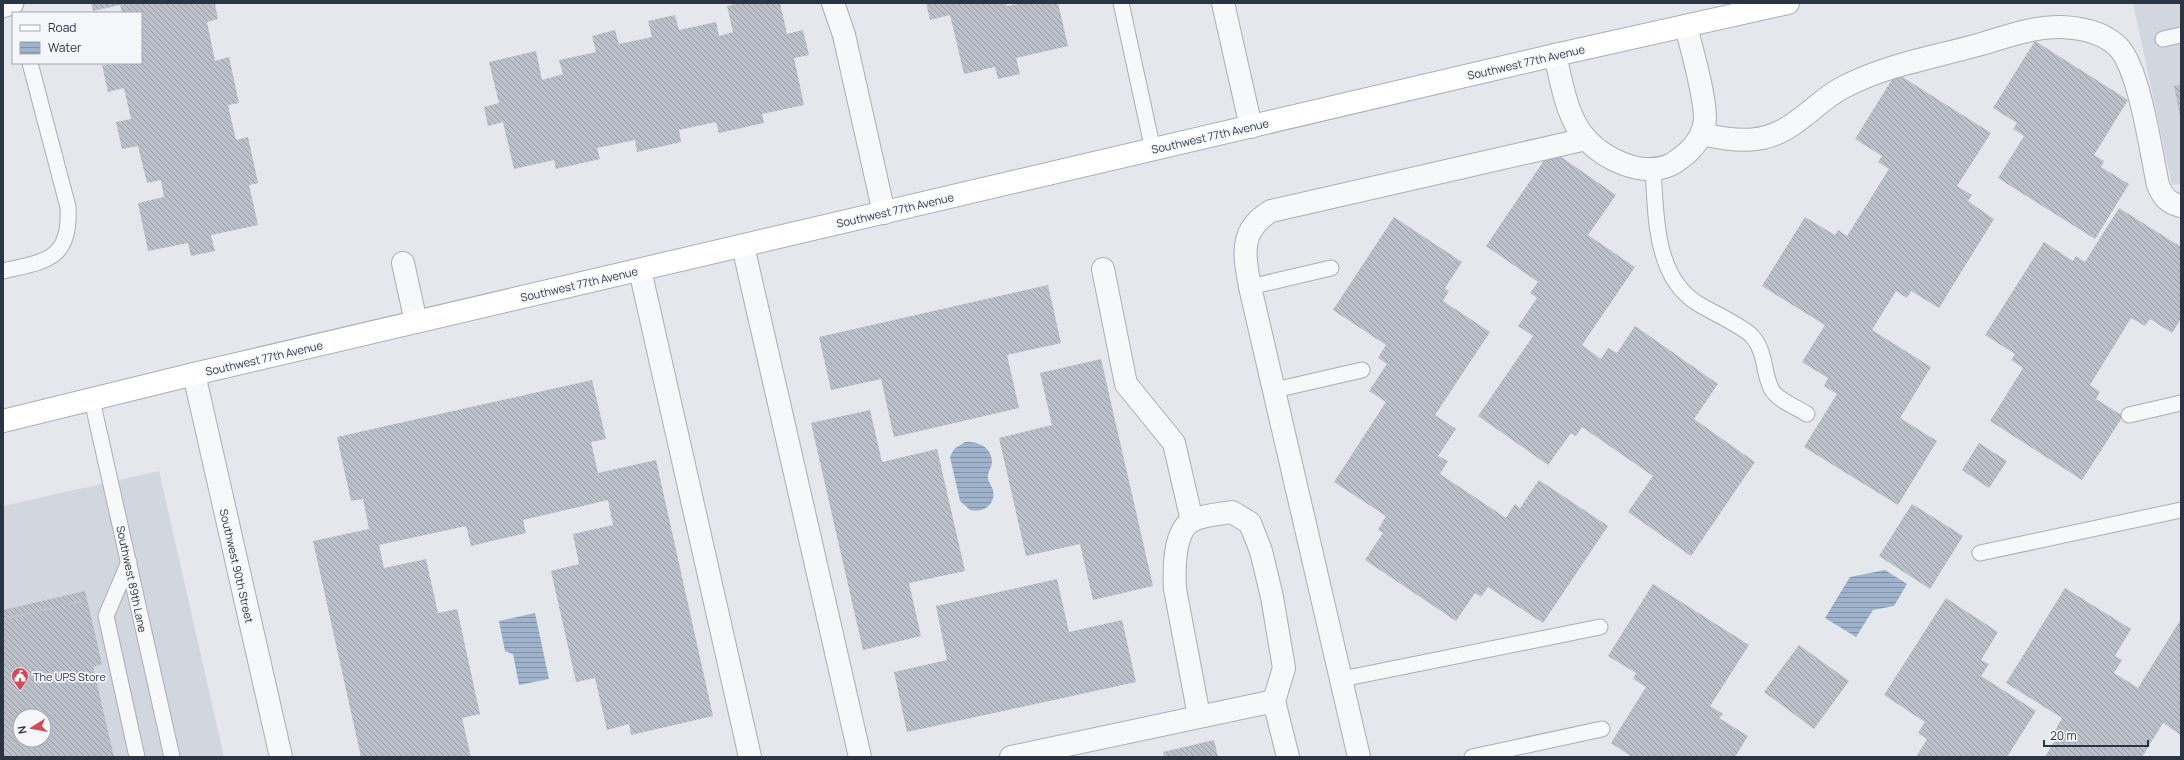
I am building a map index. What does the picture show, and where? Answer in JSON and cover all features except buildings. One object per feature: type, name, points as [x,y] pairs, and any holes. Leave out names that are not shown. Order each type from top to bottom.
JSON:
[{"type":"street","points":[[833,3],[844,35],[884,213]]},
{"type":"street","points":[[1223,3],[1251,127]]},
{"type":"street","name":"Southwest 77th Avenue","points":[[3,421],[194,374],[1555,55],[1788,3]]},
{"type":"street","points":[[1555,55],[1571,116],[1586,139],[1598,151],[1614,160],[1634,168],[1653,169],[1669,165],[1682,156],[1694,146],[1702,134],[1705,119],[1703,100],[1686,26]]},
{"type":"street","points":[[1702,134],[1734,141],[1768,137],[1795,123],[1823,100],[1842,88],[1885,70],[2042,28],[2080,28],[2109,40],[2120,49],[2127,60],[2136,83],[2158,185],[2163,197],[2173,204],[2181,206]]},
{"type":"street","points":[[1359,757],[1250,286],[1245,261],[1247,238],[1256,222],[1271,211],[1586,139]]},
{"type":"street","points":[[743,246],[860,757]]},
{"type":"street","points":[[403,263],[416,322]]},
{"type":"street","points":[[1103,269],[1126,384],[1174,443],[1192,521]]},
{"type":"street","points":[[640,270],[750,757]]},
{"type":"street","name":"Southwest 90th Street","points":[[194,374],[281,757]]},
{"type":"street","points":[[1199,716],[1175,589],[1174,570],[1176,550],[1181,533],[1192,521],[1232,512],[1250,523],[1261,551],[1272,597],[1284,668],[1274,701],[1288,757]]},
{"type":"street","points":[[1011,757],[1274,701]]},
{"type":"lane","points":[[1121,3],[1153,150]]},
{"type":"lane","points":[[2163,39],[2181,35]]},
{"type":"lane","points":[[3,271],[39,262],[54,255],[63,244],[69,227],[68,207],[30,64]]},
{"type":"lane","points":[[1653,169],[1658,236],[1664,258],[1676,281],[1684,293],[1695,302],[1751,335],[1759,346],[1764,357],[1772,390],[1807,414]]},
{"type":"lane","points":[[1250,286],[1331,268]]},
{"type":"lane","points":[[1275,390],[1362,370]]},
{"type":"lane","name":"Southwest 89th Lane","points":[[92,400],[172,757]]},
{"type":"lane","points":[[2130,414],[2181,403]]},
{"type":"lane","points":[[1980,553],[2181,510]]},
{"type":"lane","points":[[129,562],[106,616],[136,757]]},
{"type":"lane","points":[[1342,680],[1600,627]]},
{"type":"lane","points":[[1472,757],[1602,729]]},
{"type":"path","points":[[3,619],[88,600]]},
{"type":"shaded area","points":[[2133,3],[2181,3],[2181,184],[2172,185]]},
{"type":"shaded area","points":[[159,471],[224,757],[3,757],[3,506]]},
{"type":"water","points":[[965,442],[974,442],[986,448],[992,461],[988,478],[993,490],[992,500],[988,507],[975,511],[970,510],[960,501],[950,457],[954,449]]},
{"type":"water","points":[[1885,570],[1907,584],[1894,606],[1873,610],[1856,637],[1825,618],[1850,577]]},
{"type":"water","points":[[535,613],[549,679],[519,685],[513,654],[505,651],[499,621]]},
{"type":"place","name":"The UPS Store","points":[[20,691]]}]
